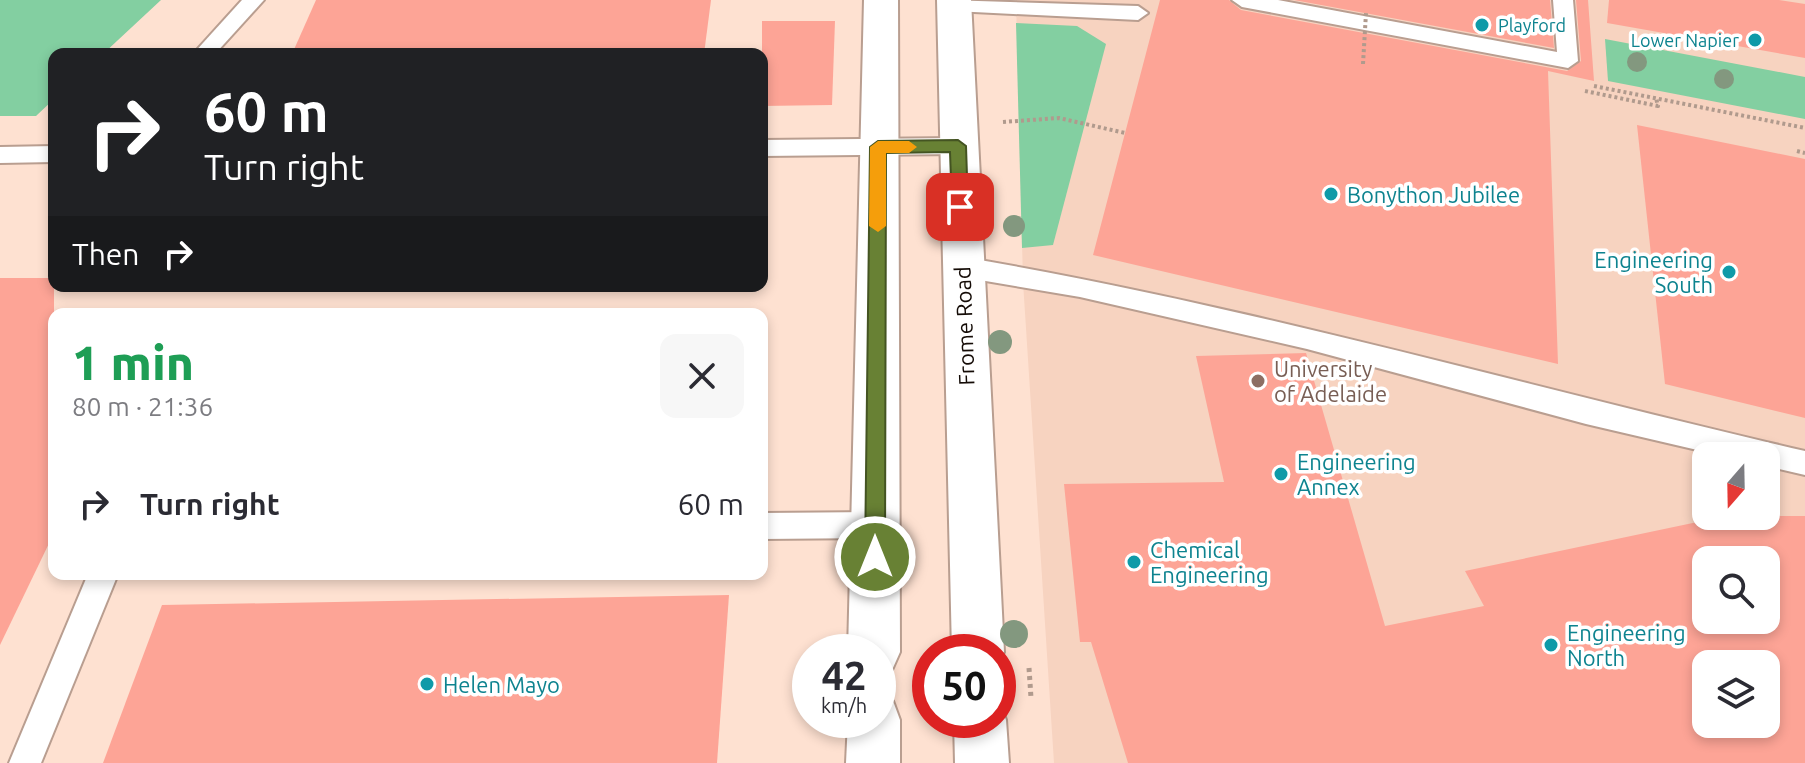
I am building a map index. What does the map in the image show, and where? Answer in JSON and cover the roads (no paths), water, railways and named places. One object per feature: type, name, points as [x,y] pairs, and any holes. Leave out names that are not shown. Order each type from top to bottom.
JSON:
[{"type":"main road","points":[[874,634],[881,0]]},
{"type":"main road","name":"Frome Road","points":[[954,2],[977,634]]},
{"type":"main road","points":[[873,763],[874,738]]},
{"type":"main road","points":[[981,738],[982,763]]},
{"type":"lane","points":[[209,48],[254,0]]},
{"type":"lane","points":[[1242,0],[1568,61],[1563,0]]},
{"type":"lane","points":[[954,2],[1092,5],[1138,13]]},
{"type":"lane","points":[[768,148],[958,146]]},
{"type":"lane","points":[[0,155],[48,154]]},
{"type":"lane","points":[[962,267],[1080,287],[1307,338],[1586,412],[1805,463]]},
{"type":"lane","points":[[768,526],[875,525]]},
{"type":"lane","points":[[25,763],[101,580]]},
{"type":"place","name":"Playford","points":[[1482,25]]},
{"type":"place","name":"Lower Napier","points":[[1755,40]]},
{"type":"place","name":"Bonython Jubilee","points":[[1331,194]]},
{"type":"place","name":"Engineering South","points":[[1729,272]]},
{"type":"place","name":"University of Adelaide","points":[[1258,381]]},
{"type":"place","name":"Engineering Annex","points":[[1281,474]]},
{"type":"place","name":"Chemical Engineering","points":[[1134,562]]},
{"type":"place","name":"Engineering North","points":[[1551,645]]},
{"type":"place","name":"Helen Mayo","points":[[427,684]]}]
